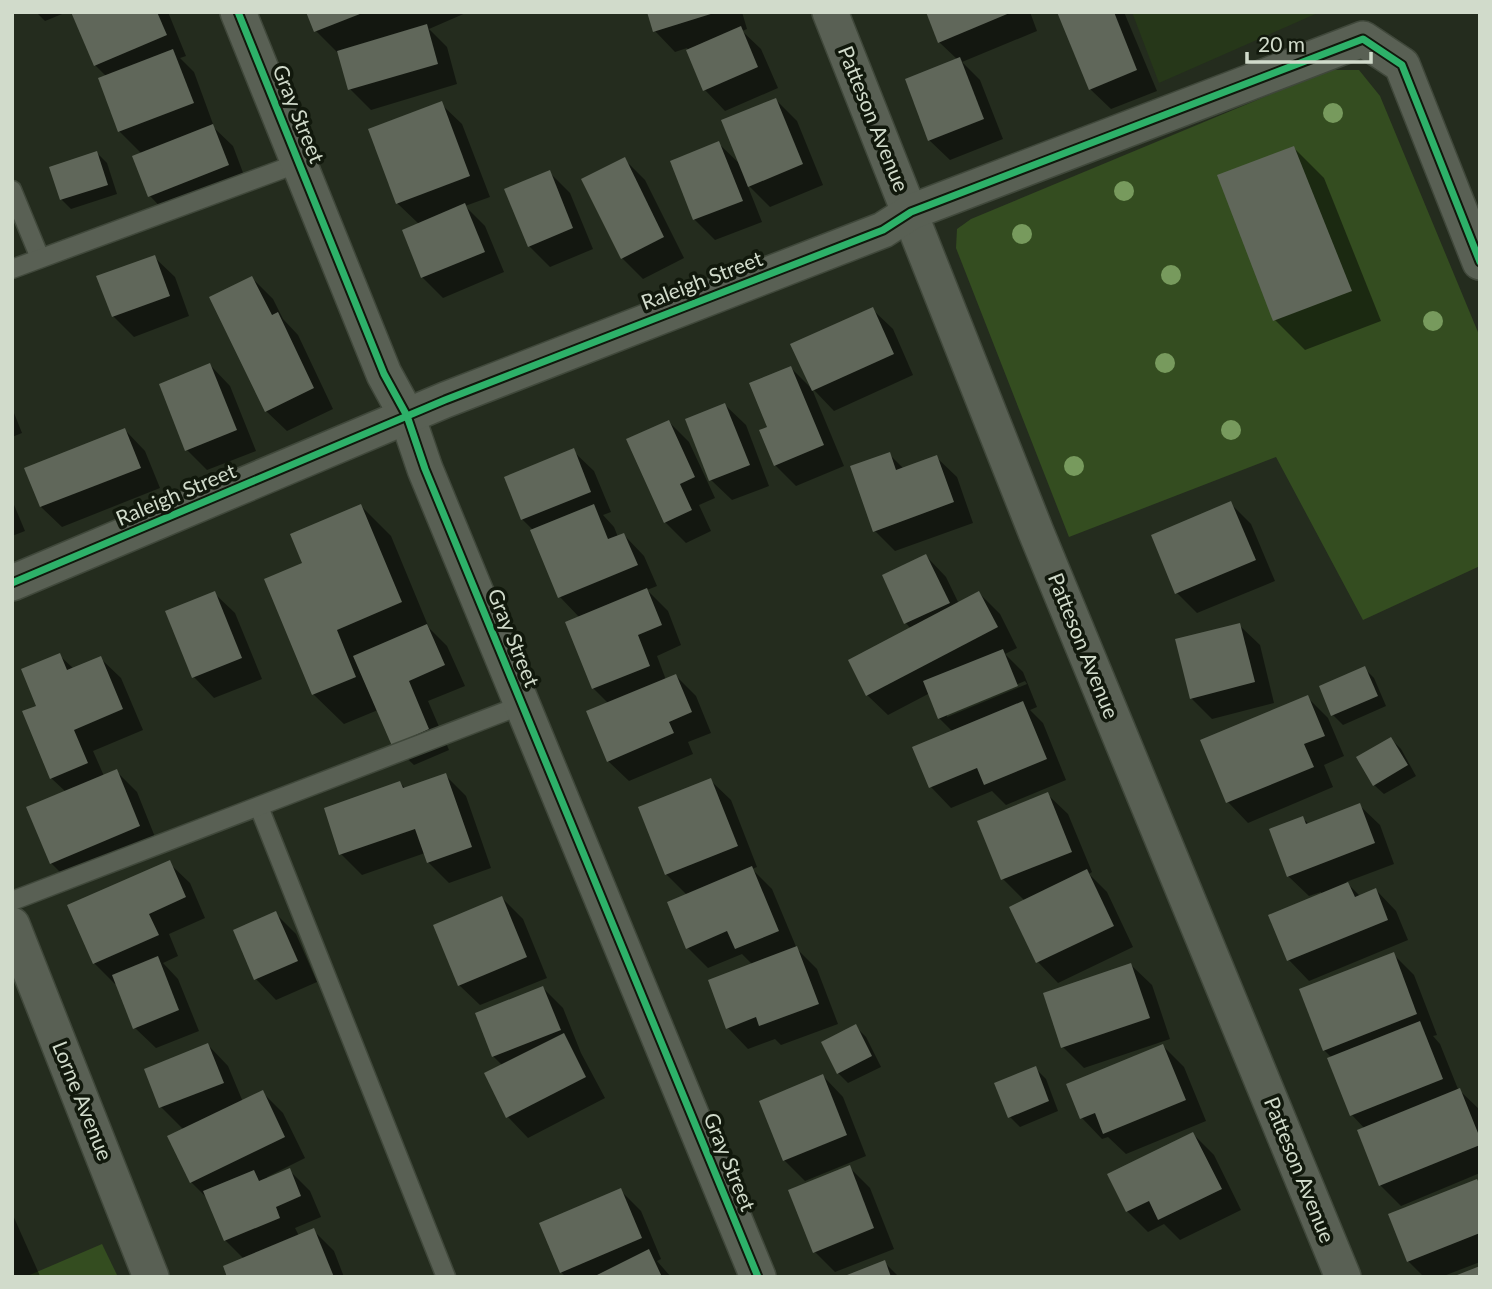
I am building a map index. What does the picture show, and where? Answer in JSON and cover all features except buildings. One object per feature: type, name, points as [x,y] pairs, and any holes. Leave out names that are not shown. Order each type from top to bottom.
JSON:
[{"type":"street","name":"Gray Street","points":[[239,12],[384,374],[407,416],[425,469],[758,1277]]},
{"type":"street","name":"Patteson Avenue","points":[[830,12],[1036,532],[1343,1277]]},
{"type":"street","name":"Raleigh Street","points":[[12,583],[407,416],[883,230],[911,212],[1363,39],[1402,65],[1480,262]]},
{"type":"street","name":"Lorne Avenue","points":[[12,925],[151,1277]]},
{"type":"lane","points":[[12,269],[299,163]]},
{"type":"lane","points":[[12,190],[40,258]]},
{"type":"lane","points":[[12,901],[522,705]]},
{"type":"lane","points":[[258,807],[446,1277]]},
{"type":"shaded area","points":[[1132,12],[1320,12],[1159,83]]},
{"type":"shaded area","points":[[1329,70],[1359,70],[1380,96],[1480,337],[1480,566],[1363,620],[1276,457],[1069,537],[956,248],[957,229],[971,219]]},
{"type":"shaded area","points":[[102,1244],[118,1277],[25,1277]]},
{"type":"cycle path","points":[[238,12],[384,374],[407,416],[425,469],[758,1277]]},
{"type":"cycle path","points":[[12,583],[445,400],[883,230],[911,212],[1363,39],[1402,65],[1480,262]]}]
